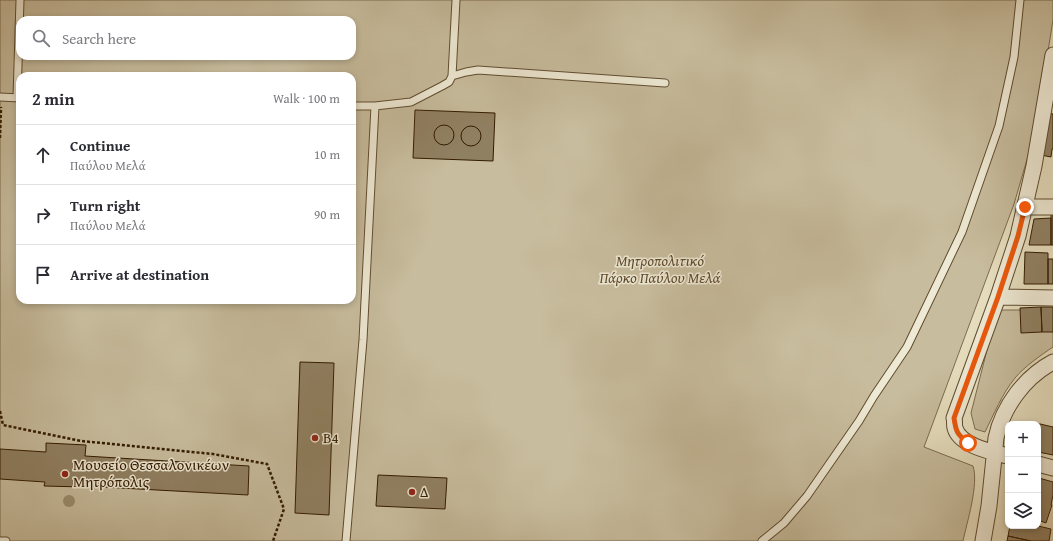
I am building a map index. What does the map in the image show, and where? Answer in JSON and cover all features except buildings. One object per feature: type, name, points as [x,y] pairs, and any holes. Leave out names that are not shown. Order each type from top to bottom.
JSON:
[{"type":"street","points":[[1001,454],[968,443],[959,436],[955,428],[954,418],[998,297],[1018,236],[1049,105],[1053,55]]},
{"type":"street","points":[[1025,207],[1053,207]]},
{"type":"street","points":[[998,297],[1053,298]]},
{"type":"street","points":[[983,541],[989,506],[1001,454],[996,438],[1003,417],[1013,398],[1022,387],[1032,377],[1053,362]]},
{"type":"street","points":[[1041,465],[1053,468]]},
{"type":"lane","points":[[20,0],[20,16]]},
{"type":"lane","points":[[356,106],[375,106],[411,102],[449,82],[452,76],[456,0]]},
{"type":"lane","points":[[762,541],[784,523],[807,496],[859,421],[907,347],[962,232],[999,126],[1014,57],[1020,0]]},
{"type":"lane","points":[[19,60],[19,72]]},
{"type":"lane","points":[[452,76],[478,70],[665,83]]},
{"type":"lane","points":[[1,96],[16,98]]},
{"type":"lane","points":[[346,541],[363,340],[375,106]]},
{"type":"lane","points":[[0,541],[6,541]]},
{"type":"path","points":[[0,138],[1,96]]},
{"type":"path","points":[[0,412],[3,426],[81,441],[213,454],[267,464],[284,509],[272,541]]},
{"type":"green space","name":"Μητροπολιτικό Πάρκο Παύλου Μελά","points":[[0,0],[1053,0],[1053,20],[1035,132],[1014,204],[924,447],[973,466],[975,483],[974,493],[963,541],[0,541]]},
{"type":"green space","points":[[998,310],[1053,310],[1053,347],[1028,365],[1010,384],[985,432],[975,429],[971,413]]},
{"type":"place","name":"Β4","points":[[315,438]]},
{"type":"place","name":"Μουσείο Θεσσαλονικέων Μητρόπολις","points":[[65,474]]},
{"type":"place","name":"Δ","points":[[412,492]]},
{"type":"route","points":[[968,443],[959,436],[955,428],[954,418],[998,297],[1018,236],[1025,207]]}]
